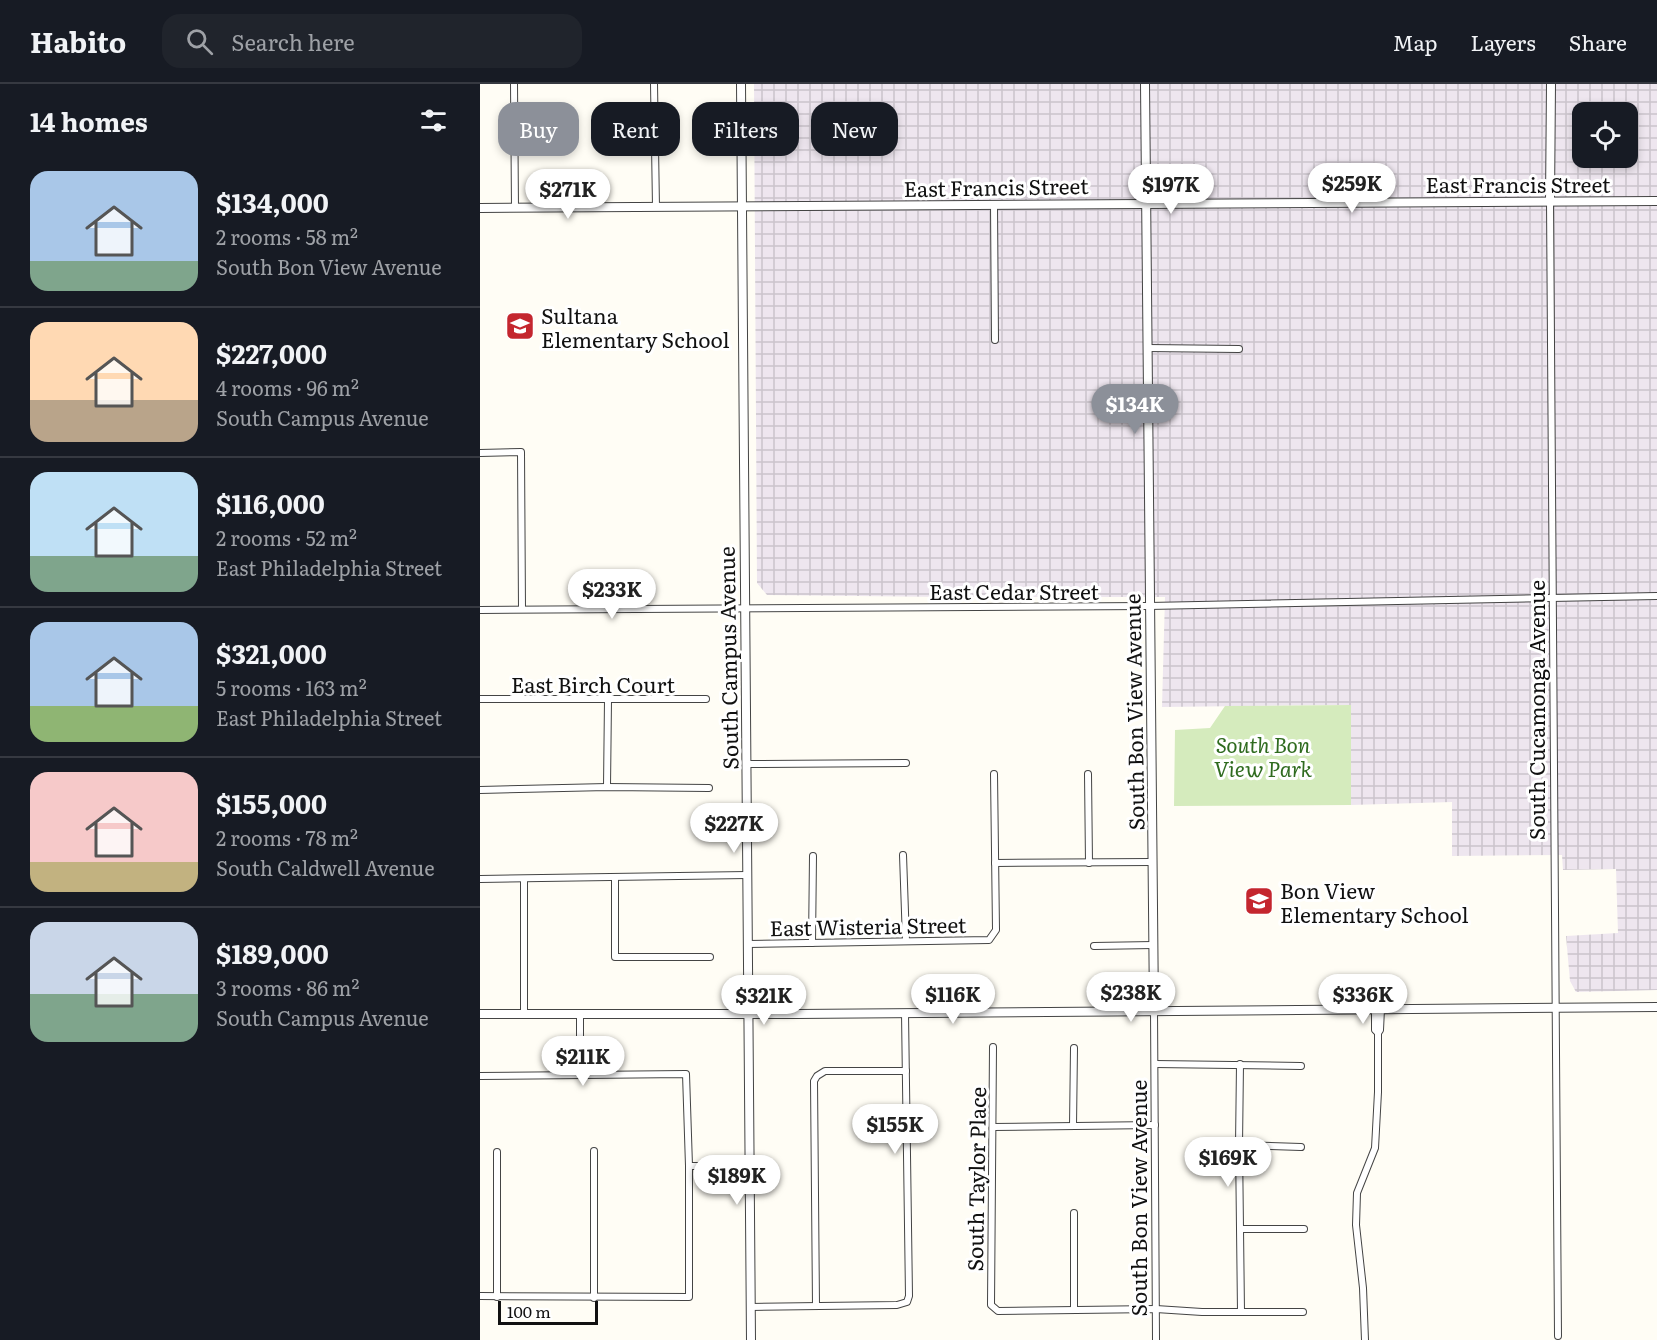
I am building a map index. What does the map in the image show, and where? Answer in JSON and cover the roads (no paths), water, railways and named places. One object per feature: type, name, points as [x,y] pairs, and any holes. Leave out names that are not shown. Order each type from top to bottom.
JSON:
[{"type":"street","points":[[514,84],[515,208]]},
{"type":"street","points":[[654,84],[656,207]]},
{"type":"street","name":"South Campus Avenue","points":[[741,84],[751,1340]]},
{"type":"street","name":"South Bon View Avenue","points":[[1145,84],[1156,1340]]},
{"type":"street","name":"South Cucamonga Avenue","points":[[1551,84],[1552,598],[1558,1336]]},
{"type":"street","name":"East Francis Street","points":[[480,208],[1145,202],[1657,201]]},
{"type":"street","points":[[994,205],[995,340]]},
{"type":"street","points":[[1147,348],[1239,349]]},
{"type":"street","points":[[480,453],[521,452],[522,609]]},
{"type":"street","name":"East Cedar Street","points":[[480,610],[1149,606],[1657,596]]},
{"type":"street","name":"East Birch Court","points":[[480,699],[706,699]]},
{"type":"street","points":[[607,787],[608,700]]},
{"type":"street","points":[[747,764],[906,763]]},
{"type":"street","points":[[994,774],[995,863],[1152,862]]},
{"type":"street","points":[[1088,774],[1089,863]]},
{"type":"street","points":[[480,790],[607,787],[709,788]]},
{"type":"street","points":[[903,855],[906,941]]},
{"type":"street","points":[[812,943],[813,856]]},
{"type":"street","name":"East Wisteria Street","points":[[747,944],[989,940],[996,930],[995,863]]},
{"type":"street","points":[[480,879],[747,875]]},
{"type":"street","points":[[615,878],[615,957],[710,957]]},
{"type":"street","points":[[524,879],[524,1014]]},
{"type":"street","points":[[1094,946],[1153,945]]},
{"type":"street","points":[[480,1014],[1657,1007]]},
{"type":"street","points":[[1365,1340],[1363,1288],[1356,1225],[1357,1193],[1375,1148],[1378,1033],[1375,1030],[1378,1009]]},
{"type":"street","points":[[751,1307],[897,1305],[907,1302],[909,1296],[905,1012]]},
{"type":"street","points":[[580,1014],[580,1075]]},
{"type":"street","name":"South Taylor Place","points":[[993,1047],[990,1305],[998,1311],[1074,1310]]},
{"type":"street","points":[[1073,1126],[1074,1048]]},
{"type":"street","points":[[1155,1064],[1301,1066]]},
{"type":"street","points":[[1240,1064],[1241,1312]]},
{"type":"street","points":[[816,1306],[814,1081],[825,1071],[906,1071]]},
{"type":"street","points":[[480,1076],[686,1074],[689,1297],[480,1296]]},
{"type":"street","points":[[993,1127],[1155,1125]]},
{"type":"street","points":[[1239,1145],[1301,1147]]},
{"type":"street","points":[[594,1150],[594,1298]]},
{"type":"street","points":[[497,1152],[497,1296]]},
{"type":"street","points":[[689,1166],[750,1166]]},
{"type":"street","points":[[1074,1213],[1074,1310],[1303,1312]]},
{"type":"street","points":[[1241,1229],[1304,1229]]},
{"type":"place","name":"Sultana Elementary School","points":[[520,326]]},
{"type":"place","name":"Bon View Elementary School","points":[[1259,901]]},
{"type":"park label","name":"South Bon View Park","points":[[1263,755]]}]
